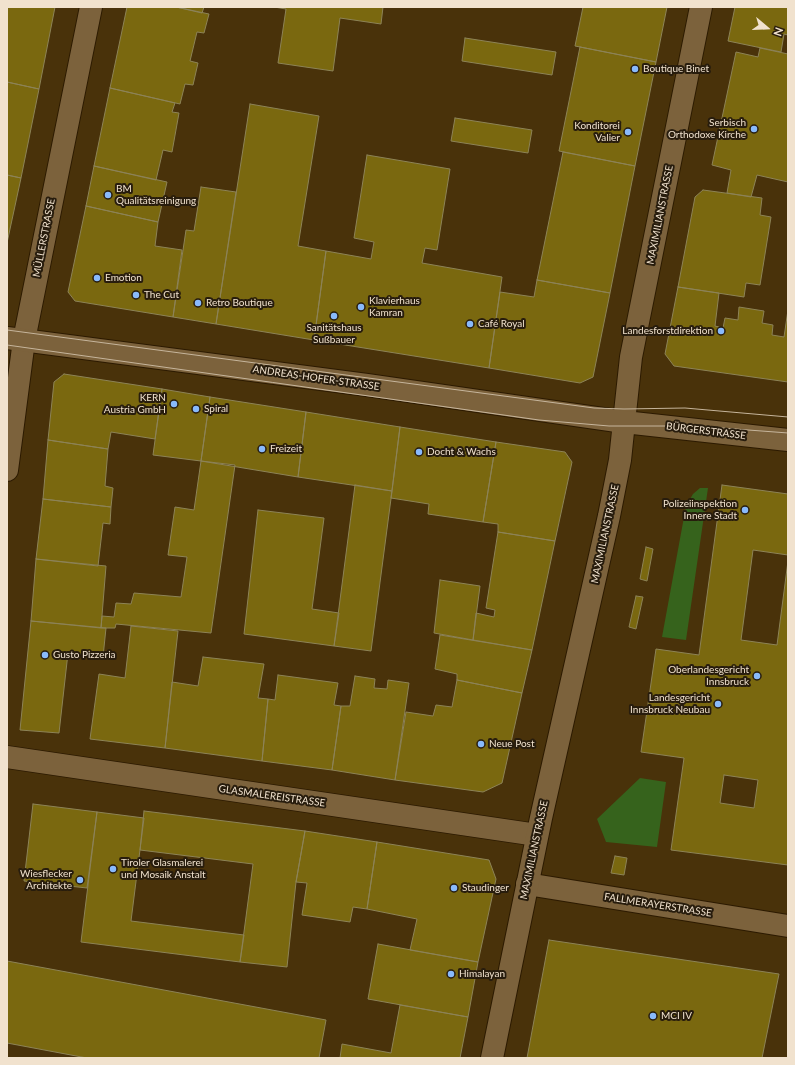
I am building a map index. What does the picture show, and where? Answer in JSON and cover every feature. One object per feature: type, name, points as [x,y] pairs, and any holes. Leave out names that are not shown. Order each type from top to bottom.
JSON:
[{"type":"street","name":"MÜLLERSTRASSE","points":[[7,470],[15,339],[91,7]]},
{"type":"street","name":"MAXIMILIANSTRASSE","points":[[492,1058],[537,835],[610,516],[620,460],[627,384],[700,7]]},
{"type":"street","name":"ANDREAS-HOFER-STRASSE","points":[[15,339],[367,385],[624,422]]},
{"type":"street","name":"BÜRGERSTRASSE","points":[[624,422],[788,440]]},
{"type":"street","name":"GLASMALEREISTRASSE","points":[[7,757],[537,835]]},
{"type":"street","name":"FALLMERAYERSTRASSE","points":[[527,884],[788,926]]},
{"type":"green space","points":[[700,488],[708,488],[686,640],[662,637],[686,506],[693,494]]},
{"type":"green space","points":[[640,778],[666,782],[657,847],[606,842],[597,819]]},
{"type":"building","points":[[7,7],[55,7],[39,89],[7,82]]},
{"type":"building","points":[[127,7],[176,7],[209,14],[204,33],[197,32],[190,61],[198,63],[193,85],[185,84],[180,104],[110,88]]},
{"type":"building","points":[[176,7],[204,7],[202,13]]},
{"type":"building","points":[[274,7],[383,7],[381,24],[340,18],[333,71],[278,63],[286,9]]},
{"type":"building","points":[[583,7],[667,7],[656,62],[575,46]]},
{"type":"building","points":[[735,7],[788,7],[788,35],[784,34],[781,52],[728,41]]},
{"type":"building","points":[[465,38],[556,52],[552,75],[462,61]]},
{"type":"building","points":[[580,47],[656,62],[635,166],[559,151]]},
{"type":"building","name":"Serbisch Orthodoxe Kirche","points":[[760,48],[788,54],[788,182],[757,175],[751,197],[727,193],[731,170],[712,165],[736,52],[758,57]]},
{"type":"building","points":[[7,82],[39,89],[21,178],[7,175]]},
{"type":"building","points":[[110,88],[175,103],[172,112],[179,113],[172,152],[163,150],[156,180],[94,166]]},
{"type":"building","points":[[250,104],[319,116],[298,246],[326,251],[314,340],[216,324]]},
{"type":"building","points":[[455,118],[532,130],[528,153],[451,141]]},
{"type":"building","points":[[563,152],[635,166],[610,293],[537,280]]},
{"type":"building","points":[[367,155],[450,169],[437,250],[425,248],[422,263],[502,277],[489,368],[314,340],[326,251],[371,259],[374,242],[354,238]]},
{"type":"building","points":[[94,166],[167,182],[158,222],[86,206]]},
{"type":"building","points":[[7,175],[21,178],[7,243]]},
{"type":"building","points":[[201,187],[236,192],[216,324],[173,317],[186,230],[194,231]]},
{"type":"building","points":[[703,190],[762,198],[760,215],[771,217],[760,285],[746,283],[744,297],[678,287],[695,197]]},
{"type":"building","points":[[86,206],[158,222],[155,246],[182,250],[173,317],[75,301],[68,292]]},
{"type":"building","points":[[537,280],[610,293],[593,377],[580,383],[489,368],[500,292],[534,297]]},
{"type":"building","name":"Landesforstdirektion","points":[[678,287],[719,293],[715,326],[723,328],[725,318],[738,320],[739,307],[764,311],[762,323],[773,325],[772,335],[784,337],[788,310],[788,382],[674,366],[665,354]]},
{"type":"building","points":[[64,374],[162,389],[155,439],[111,432],[108,449],[48,440],[54,382]]},
{"type":"building","points":[[162,389],[210,397],[201,461],[153,455]]},
{"type":"building","points":[[210,397],[306,412],[298,477],[201,461]]},
{"type":"building","points":[[306,412],[400,427],[392,491],[298,477]]},
{"type":"building","points":[[400,427],[496,442],[483,522],[428,514],[429,504],[391,498]]},
{"type":"building","points":[[48,440],[108,449],[105,486],[113,488],[111,507],[43,499]]},
{"type":"building","points":[[496,442],[565,452],[572,462],[555,541],[498,532],[498,524],[483,522]]},
{"type":"building","points":[[201,461],[235,465],[211,633],[116,624],[115,628],[101,628],[102,616],[114,617],[116,603],[131,604],[134,593],[181,597],[187,557],[168,555],[175,507],[194,510]]},
{"type":"building","points":[[355,485],[392,491],[371,651],[334,646]]},
{"type":"building","name":"Landesgericht Innsbruck Neubau","points":[[722,485],[788,494],[788,555],[753,550],[741,640],[777,645],[788,561],[788,865],[671,850],[684,758],[641,752],[656,649],[699,655]],"holes":[[[724,775],[758,780],[754,808],[720,803]]]},
{"type":"building","points":[[43,499],[111,507],[110,524],[103,523],[98,566],[36,559]]},
{"type":"building","points":[[258,510],[324,518],[312,609],[339,613],[334,646],[244,634]]},
{"type":"building","points":[[498,532],[555,541],[532,650],[473,640],[476,613],[494,617],[495,610],[486,608]]},
{"type":"building","points":[[646,547],[653,549],[647,581],[640,579]]},
{"type":"building","points":[[36,559],[106,566],[101,628],[31,621]]},
{"type":"building","points":[[440,580],[480,586],[473,640],[434,633]]},
{"type":"building","points":[[636,596],[643,597],[636,629],[629,627]]},
{"type":"building","points":[[31,621],[106,628],[103,657],[68,653],[59,733],[20,730]]},
{"type":"building","points":[[131,626],[178,631],[165,748],[90,739],[99,674],[125,678]]},
{"type":"building","points":[[440,635],[532,650],[522,693],[457,680],[457,674],[435,669]]},
{"type":"building","points":[[203,657],[264,664],[258,698],[268,699],[262,761],[165,748],[172,682],[198,686]]},
{"type":"building","points":[[278,675],[338,683],[334,705],[341,706],[332,770],[262,761],[268,699],[275,700]]},
{"type":"building","points":[[355,676],[375,679],[374,688],[387,689],[388,680],[409,683],[395,780],[332,770],[341,706],[350,706]]},
{"type":"building","points":[[457,680],[522,693],[502,783],[483,792],[395,780],[406,712],[433,716],[436,705],[452,707]]},
{"type":"building","name":"Tiroler Glasmalerei und Mosaik Anstalt","points":[[33,804],[97,812],[87,888],[24,881]]},
{"type":"building","points":[[144,811],[305,831],[296,882],[287,967],[240,962],[253,864],[140,850]]},
{"type":"building","name":"Tiroler Glasmalerei und Mosaik Anstalt","points":[[97,812],[144,818],[131,921],[244,935],[240,962],[81,942]]},
{"type":"building","points":[[305,831],[377,842],[367,909],[353,907],[350,922],[302,915],[307,883],[296,882]]},
{"type":"building","points":[[377,842],[489,860],[496,879],[478,962],[410,950],[417,919],[367,909]]},
{"type":"building","points":[[615,856],[627,858],[624,875],[611,873]]},
{"type":"building","name":"MCI IV","points":[[549,940],[779,974],[762,1058],[527,1058]]},
{"type":"building","points":[[378,944],[478,962],[468,1017],[368,999]]},
{"type":"building","points":[[7,961],[326,1020],[319,1058],[87,1058],[7,1043]]},
{"type":"building","points":[[400,1005],[468,1017],[460,1058],[340,1058],[342,1044],[391,1053]]},
{"type":"tram line","points":[[7,330],[594,408],[685,408],[788,417]]},
{"type":"tram line","points":[[7,345],[539,420],[609,426],[695,426],[788,433]]},
{"type":"place","name":"Boutique Binet","points":[[635,69]]},
{"type":"place","name":"Serbisch Orthodoxe Kirche","points":[[754,129]]},
{"type":"place","name":"Konditorei Valier","points":[[628,132]]},
{"type":"place","name":"BM Qualitätsreinigung","points":[[108,195]]},
{"type":"place","name":"Emotion","points":[[97,278]]},
{"type":"place","name":"The Cut","points":[[136,295]]},
{"type":"place","name":"Retro Boutique","points":[[198,303]]},
{"type":"place","name":"Klavierhaus Kamran","points":[[361,307]]},
{"type":"place","name":"Sanitätshaus Sußbauer","points":[[334,316]]},
{"type":"place","name":"Café Royal","points":[[470,324]]},
{"type":"place","name":"Landesforstdirektion","points":[[721,331]]},
{"type":"place","name":"KERN Austria GmbH","points":[[174,404]]},
{"type":"place","name":"Spiral","points":[[196,409]]},
{"type":"place","name":"Freizeit","points":[[262,449]]},
{"type":"place","name":"Docht & Wachs","points":[[419,452]]},
{"type":"place","name":"Polizeiinspektion Innere Stadt","points":[[745,510]]},
{"type":"place","name":"Gusto Pizzeria","points":[[45,655]]},
{"type":"place","name":"Oberlandesgericht Innsbruck","points":[[757,676]]},
{"type":"place","name":"Landesgericht Innsbruck Neubau","points":[[718,704]]},
{"type":"place","name":"Neue Post","points":[[481,744]]},
{"type":"place","name":"Tiroler Glasmalerei und Mosaik Anstalt","points":[[113,869]]},
{"type":"place","name":"Wiesflecker Architekte","points":[[80,880]]},
{"type":"place","name":"Staudinger","points":[[454,888]]},
{"type":"place","name":"Himalayan","points":[[451,974]]},
{"type":"place","name":"MCI IV","points":[[653,1016]]}]
